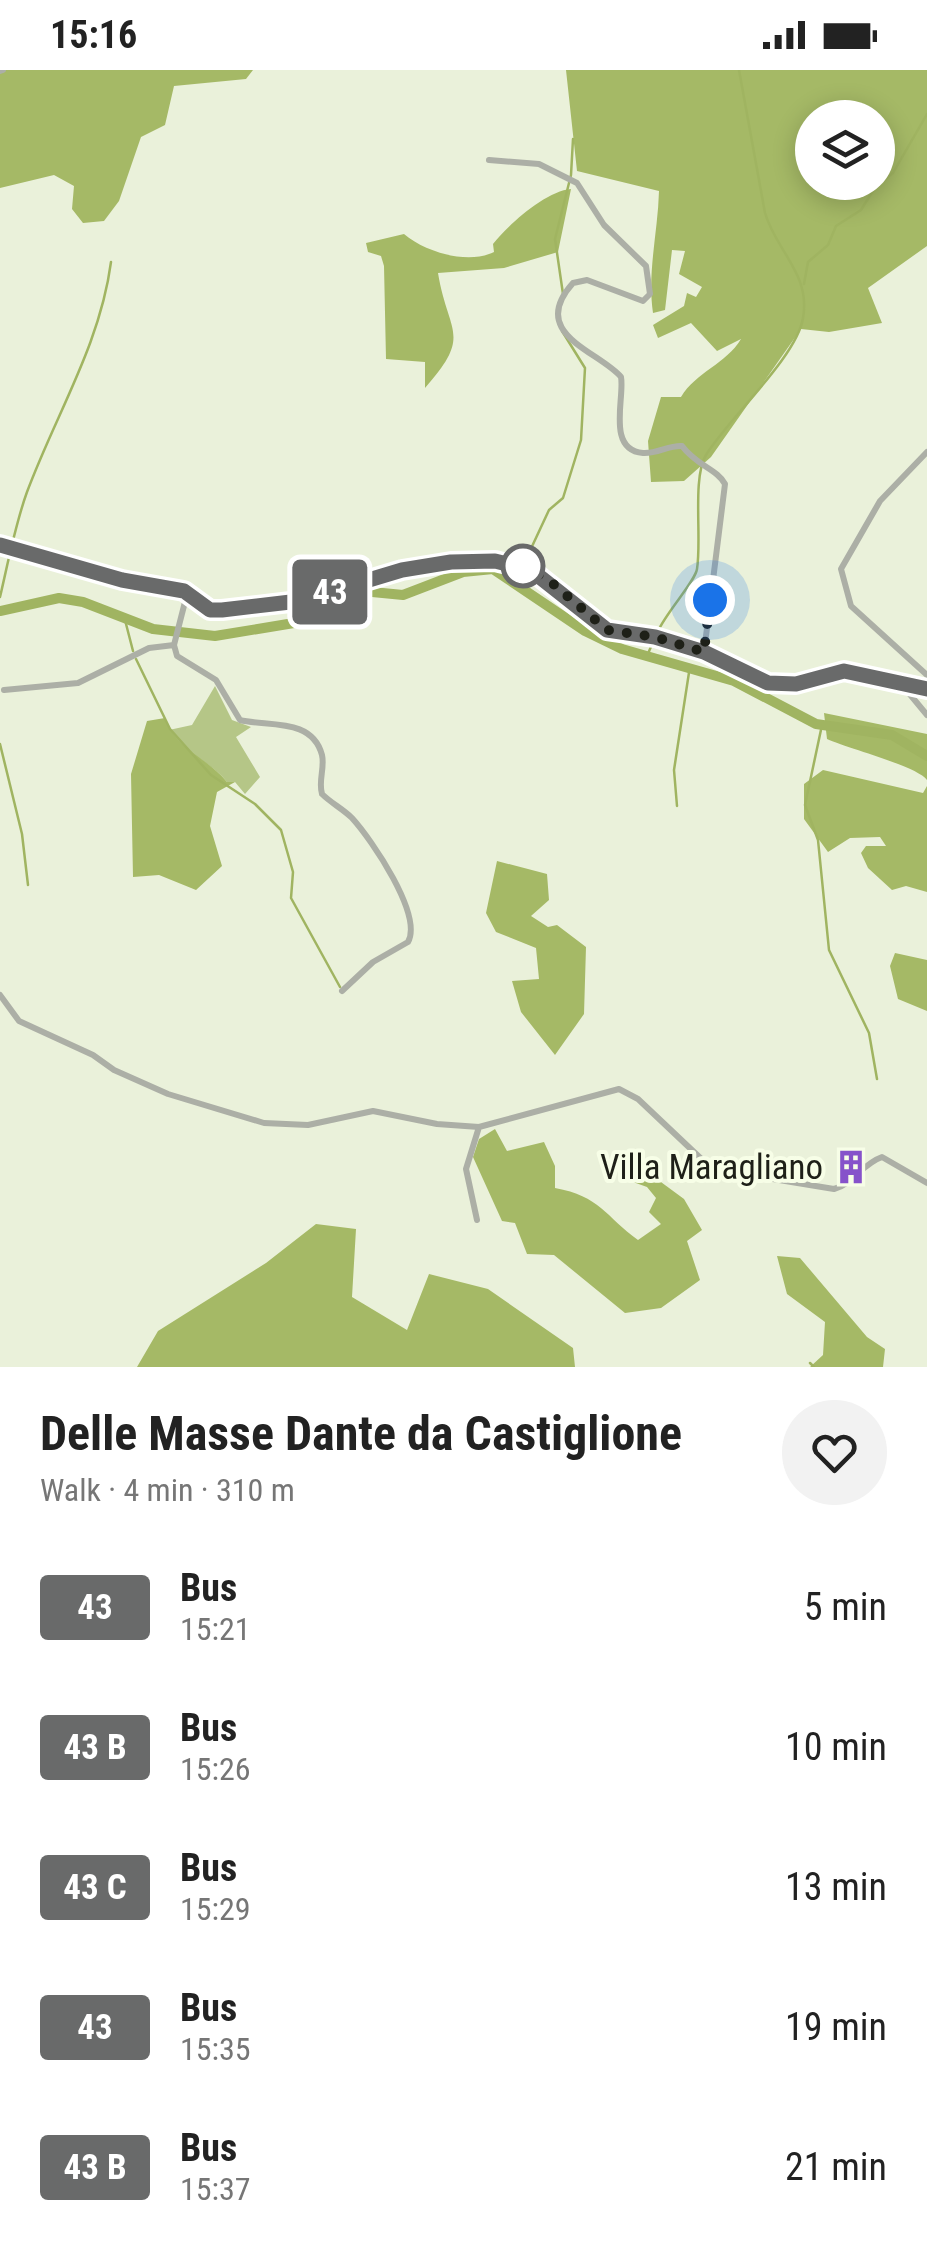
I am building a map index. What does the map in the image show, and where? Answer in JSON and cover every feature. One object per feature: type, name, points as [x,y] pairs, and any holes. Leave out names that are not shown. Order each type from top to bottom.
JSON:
[{"type":"street","points":[[489,160],[540,164],[576,182],[604,225],[646,266],[651,285],[643,301],[587,280],[573,283],[564,299],[562,326],[573,346],[621,378],[620,428],[634,449],[647,453],[682,446],[695,464],[722,477],[727,492],[704,652]]},
{"type":"street","points":[[927,452],[880,501],[841,569],[850,606],[927,675]]},
{"type":"street","points":[[0,545],[122,580],[187,593],[210,610],[263,608],[402,570],[451,562],[495,561],[531,570],[607,630],[655,637],[704,652],[768,683],[796,684],[844,671],[927,689]]},
{"type":"street","points":[[187,593],[174,644],[179,660],[216,680],[240,720],[289,726],[314,741],[323,760],[322,794],[366,835],[408,908],[412,930],[408,942],[373,962],[342,992]]},
{"type":"street","points":[[4,690],[78,683],[150,648],[174,644]]},
{"type":"street","points":[[903,686],[927,715]]},
{"type":"street","points":[[0,995],[19,1021],[93,1055],[114,1070],[168,1094],[264,1123],[308,1125],[372,1111],[462,1128],[480,1127],[619,1089],[638,1099],[719,1172],[834,1189],[844,1186],[866,1163],[882,1157],[927,1183]]},
{"type":"street","points":[[477,1220],[466,1169],[480,1127]]},
{"type":"green space","points":[[0,70],[253,70],[246,79],[174,86],[165,125],[141,137],[119,201],[104,221],[83,223],[72,209],[74,186],[54,175],[0,188]]},
{"type":"green space","points":[[566,70],[927,70],[927,246],[868,288],[882,323],[829,332],[801,329],[711,457],[684,481],[651,482],[648,441],[661,397],[681,397],[741,339],[717,351],[691,323],[658,338],[653,325],[684,306],[687,293],[696,297],[702,287],[679,274],[685,251],[672,250],[665,310],[653,313],[652,267],[659,191],[577,171]]},
{"type":"green space","points":[[571,189],[558,252],[504,268],[438,273],[453,344],[449,356],[425,388],[425,362],[386,359],[384,266],[381,256],[368,252],[366,243],[404,234],[447,255],[484,256],[494,252],[493,244],[529,210]]},
{"type":"green space","points":[[215,686],[232,720],[251,727],[236,737],[260,777],[245,794],[235,782],[227,782],[181,745],[169,730],[192,725]]},
{"type":"green space","points":[[824,713],[927,734],[927,780],[897,764],[827,739]]},
{"type":"green space","points":[[165,718],[184,746],[227,782],[235,782],[217,792],[210,826],[222,866],[196,890],[159,875],[133,877],[131,774],[147,721]]},
{"type":"green space","points":[[823,770],[923,793],[927,786],[927,892],[906,886],[892,890],[868,868],[861,853],[866,846],[886,846],[880,837],[850,838],[828,852],[804,819],[804,784]]},
{"type":"green space","points":[[497,861],[547,874],[549,900],[531,916],[548,927],[557,925],[586,947],[584,1014],[555,1055],[521,1012],[512,981],[539,979],[536,948],[496,932],[486,913]]},
{"type":"green space","points":[[895,953],[927,960],[927,1011],[898,999],[890,966]]},
{"type":"green space","points":[[495,1129],[507,1151],[544,1142],[555,1166],[555,1188],[592,1202],[638,1240],[661,1224],[649,1212],[656,1198],[647,1187],[619,1177],[631,1160],[684,1199],[702,1230],[687,1241],[700,1280],[661,1308],[625,1313],[554,1255],[527,1254],[515,1223],[502,1221],[473,1157],[479,1139]]},
{"type":"green space","points":[[316,1224],[356,1229],[352,1297],[407,1330],[429,1274],[488,1289],[573,1348],[575,1367],[137,1367],[158,1331],[266,1263]]},
{"type":"green space","points":[[777,1256],[800,1258],[867,1337],[885,1349],[883,1367],[810,1367],[823,1355],[825,1322],[787,1294]]},
{"type":"waterway","points":[[657,633],[697,569],[699,478],[706,455],[788,351],[803,318],[802,288],[765,213],[739,70]]},
{"type":"waterway","points":[[804,284],[808,262],[828,245],[836,226],[861,210],[876,186],[893,173],[927,114]]},
{"type":"waterway","points":[[563,294],[555,239],[571,175],[573,139]]},
{"type":"waterway","points":[[0,597],[23,505],[87,351],[111,262]]},
{"type":"waterway","points":[[514,585],[549,510],[563,498],[581,440],[585,368],[562,331]]},
{"type":"waterway","points":[[0,611],[59,598],[83,602],[153,629],[215,636],[312,620],[362,591],[403,595],[463,572],[493,569],[585,631],[622,649],[734,681],[816,724],[892,735],[927,756]]},
{"type":"waterway","points":[[125,620],[133,651]]},
{"type":"waterway","points":[[647,656],[653,642]]},
{"type":"waterway","points":[[136,659],[170,729],[211,775],[255,804],[281,830],[293,872],[291,898],[340,987]]},
{"type":"waterway","points":[[677,806],[674,770],[690,666]]},
{"type":"waterway","points":[[822,725],[805,805],[818,840],[829,950],[869,1033],[877,1079]]},
{"type":"waterway","points":[[0,744],[22,834],[28,885]]},
{"type":"waterway","points":[[810,1363],[814,1367]]},
{"type":"bus line","name":"43","points":[[0,545],[122,580],[184,591],[210,610],[263,608],[402,570],[451,562],[495,561],[528,568],[551,582],[596,625],[607,630],[655,637],[704,652],[768,683],[796,684],[830,671],[844,671],[927,689]]},
{"type":"place","name":"Villa Maragliano","points":[[851,1167]]},
{"type":"route","points":[[523,566],[551,582],[596,625],[704,652],[710,600]]}]
